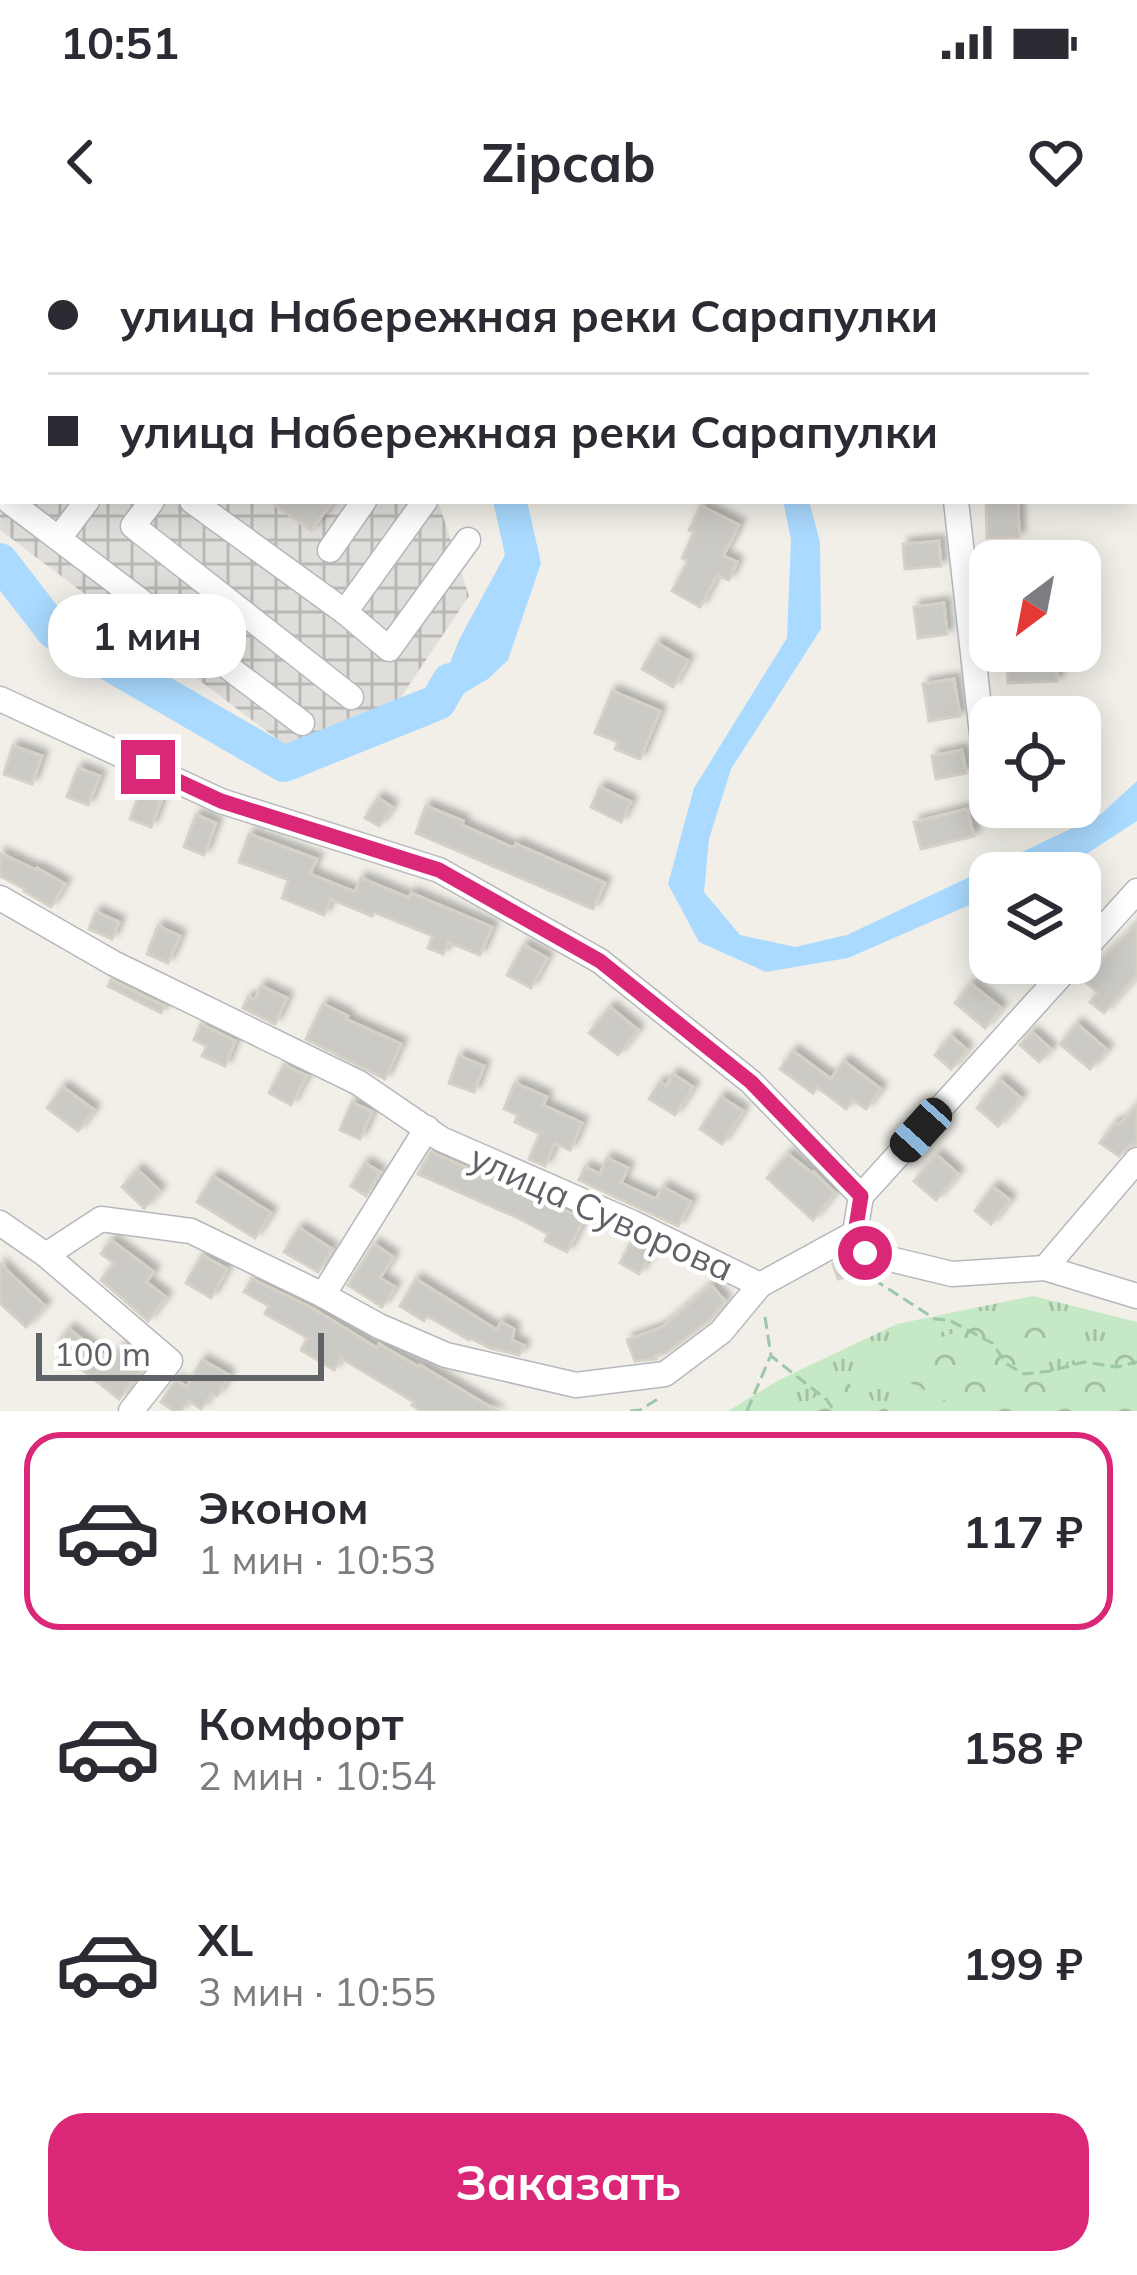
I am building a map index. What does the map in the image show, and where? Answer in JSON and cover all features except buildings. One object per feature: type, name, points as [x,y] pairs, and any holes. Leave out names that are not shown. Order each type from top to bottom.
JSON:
[{"type":"street","points":[[13,504],[302,723]]},
{"type":"street","points":[[59,538],[85,504]]},
{"type":"street","points":[[150,504],[133,526],[351,697]]},
{"type":"street","points":[[196,504],[389,650],[468,540]]},
{"type":"street","points":[[330,550],[362,504]]},
{"type":"street","points":[[344,612],[423,504]]},
{"type":"street","points":[[956,504],[978,696]]},
{"type":"street","points":[[0,699],[221,801],[439,870],[600,961],[751,1082],[861,1196]]},
{"type":"street","points":[[1101,931],[1137,891]]},
{"type":"street","name":"улица Суворова","points":[[0,898],[113,963],[359,1083],[441,1139],[633,1222],[760,1285],[721,1333],[665,1374],[576,1385],[446,1355],[191,1231],[101,1219],[46,1255]]},
{"type":"street","points":[[860,1243],[861,1196],[1053,984]]},
{"type":"street","points":[[323,1295],[427,1127]]},
{"type":"street","points":[[1045,1268],[1137,1160]]},
{"type":"street","points":[[0,1222],[170,1361],[131,1411]]},
{"type":"street","points":[[760,1285],[860,1243],[952,1274],[1045,1268],[1137,1297]]},
{"type":"path","points":[[860,1243],[874,1280],[935,1319],[949,1320],[992,1343],[1007,1364],[1024,1374],[1084,1362],[1117,1367],[1137,1362]]},
{"type":"path","points":[[747,1411],[771,1355],[760,1285]]},
{"type":"path","points":[[771,1355],[834,1411]]},
{"type":"shaded area","points":[[0,504],[439,504],[469,596],[384,722],[285,745],[0,530]]},
{"type":"green space","points":[[1033,1296],[1137,1322],[1137,1411],[728,1411],[779,1380],[897,1324]]},
{"type":"green space","points":[[1019,1310],[1081,1319],[1029,1357],[1042,1381],[1105,1339],[1137,1339],[1137,1411],[966,1411],[889,1372],[928,1342]]},
{"type":"green space","points":[[843,1380],[889,1411],[805,1411],[807,1402]]},
{"type":"water","points":[[494,504],[528,504],[541,563],[508,660],[488,679],[420,719],[409,700],[443,680],[505,555]]},
{"type":"water","points":[[784,504],[810,504],[820,542],[821,629],[731,769],[709,839],[704,892],[740,935],[795,947],[847,935],[969,877],[969,905],[848,958],[766,972],[699,942],[668,884],[694,788],[787,638],[791,539]]},
{"type":"water","points":[[1137,781],[1137,821],[1090,852],[1022,852],[1073,828],[1101,828],[1101,814]]},
{"type":"waterway","points":[[0,561],[54,631],[284,764],[438,702],[450,681]]},
{"type":"route","points":[[148,767],[221,801],[439,870],[600,961],[751,1082],[861,1196],[855,1233],[865,1253]]}]
